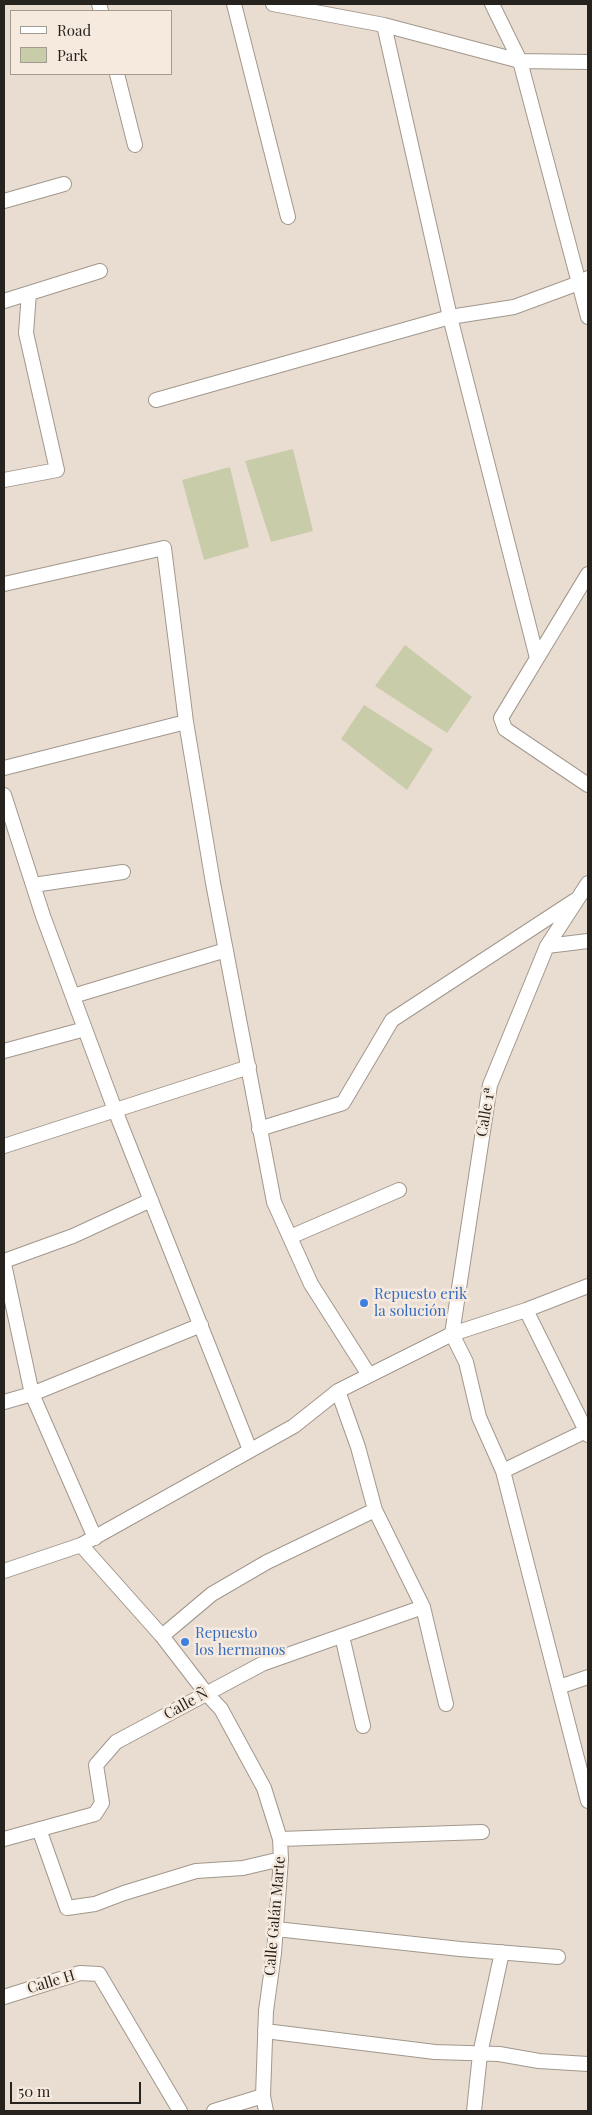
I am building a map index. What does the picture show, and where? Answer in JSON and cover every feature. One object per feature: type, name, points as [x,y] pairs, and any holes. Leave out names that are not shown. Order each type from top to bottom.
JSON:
[{"type":"street","points":[[234,4],[288,217]]},
{"type":"street","points":[[274,4],[384,25],[520,61],[588,62]]},
{"type":"street","points":[[492,4],[520,61],[584,281],[588,317]]},
{"type":"street","points":[[384,25],[450,317],[536,658]]},
{"type":"street","points":[[117,75],[135,144]]},
{"type":"street","points":[[4,201],[64,184]]},
{"type":"street","points":[[4,301],[100,271]]},
{"type":"street","points":[[156,400],[450,317],[514,307],[584,281]]},
{"type":"street","points":[[4,480],[57,470],[26,333],[29,293]]},
{"type":"street","points":[[4,584],[164,548],[186,722],[213,882],[274,1202],[311,1284],[369,1375]]},
{"type":"street","points":[[588,574],[501,718],[505,729],[588,785]]},
{"type":"street","points":[[4,768],[186,722]]},
{"type":"street","points":[[4,795],[33,885],[115,1110],[250,1450]]},
{"type":"street","points":[[33,885],[123,872]]},
{"type":"street","name":"Calle 1ª","points":[[452,1334],[490,1085],[547,946],[588,883]]},
{"type":"street","points":[[259,1129],[343,1103],[392,1020],[578,898]]},
{"type":"street","points":[[547,946],[588,941]]},
{"type":"street","points":[[73,996],[226,950]]},
{"type":"street","points":[[4,1051],[85,1030]]},
{"type":"street","points":[[4,1146],[249,1067]]},
{"type":"street","points":[[290,1236],[399,1190]]},
{"type":"street","points":[[95,1538],[32,1394],[4,1263],[73,1236],[151,1200]]},
{"type":"street","points":[[4,1571],[81,1545],[95,1538],[294,1426],[338,1391],[452,1334],[526,1310],[588,1286]]},
{"type":"street","points":[[503,1471],[588,1432],[526,1310]]},
{"type":"street","points":[[4,1402],[32,1394],[201,1326]]},
{"type":"street","points":[[452,1334],[466,1362],[479,1417],[503,1471],[588,1800]]},
{"type":"street","points":[[338,1391],[358,1447],[375,1510],[423,1608],[446,1704]]},
{"type":"street","points":[[162,1636],[212,1594],[259,1566],[375,1510]]},
{"type":"street","name":"Calle Galán Marte","points":[[81,1545],[162,1636],[206,1693],[221,1708],[264,1788],[280,1839],[281,1859],[276,1929],[265,2031],[263,2096],[266,2111]]},
{"type":"street","name":"Calle Ñ","points":[[4,1839],[95,1814],[102,1803],[96,1765],[116,1742],[262,1664],[423,1608]]},
{"type":"street","points":[[342,1636],[363,1726]]},
{"type":"street","points":[[559,1687],[588,1676]]},
{"type":"street","points":[[39,1829],[67,1908],[95,1904],[196,1871],[243,1868],[281,1859]]},
{"type":"street","points":[[280,1839],[482,1832]]},
{"type":"street","points":[[276,1929],[558,1957]]},
{"type":"street","points":[[474,2111],[480,2054],[502,1952]]},
{"type":"street","name":"Calle H","points":[[4,1997],[80,1973],[99,1974],[180,2111]]},
{"type":"street","points":[[265,2031],[435,2052],[499,2054],[539,2061],[588,2064]]},
{"type":"street","points":[[214,2111],[263,2096]]},
{"type":"green space","points":[[293,449],[313,531],[271,542],[245,461]]},
{"type":"green space","points":[[230,467],[249,547],[204,560],[182,480]]},
{"type":"green space","points":[[405,645],[472,697],[447,733],[375,686]]},
{"type":"green space","points":[[364,705],[433,749],[407,790],[341,739]]},
{"type":"place","name":"Repuesto erik la solución","points":[[364,1303]]},
{"type":"place","name":"Repuesto los hermanos","points":[[185,1642]]}]
